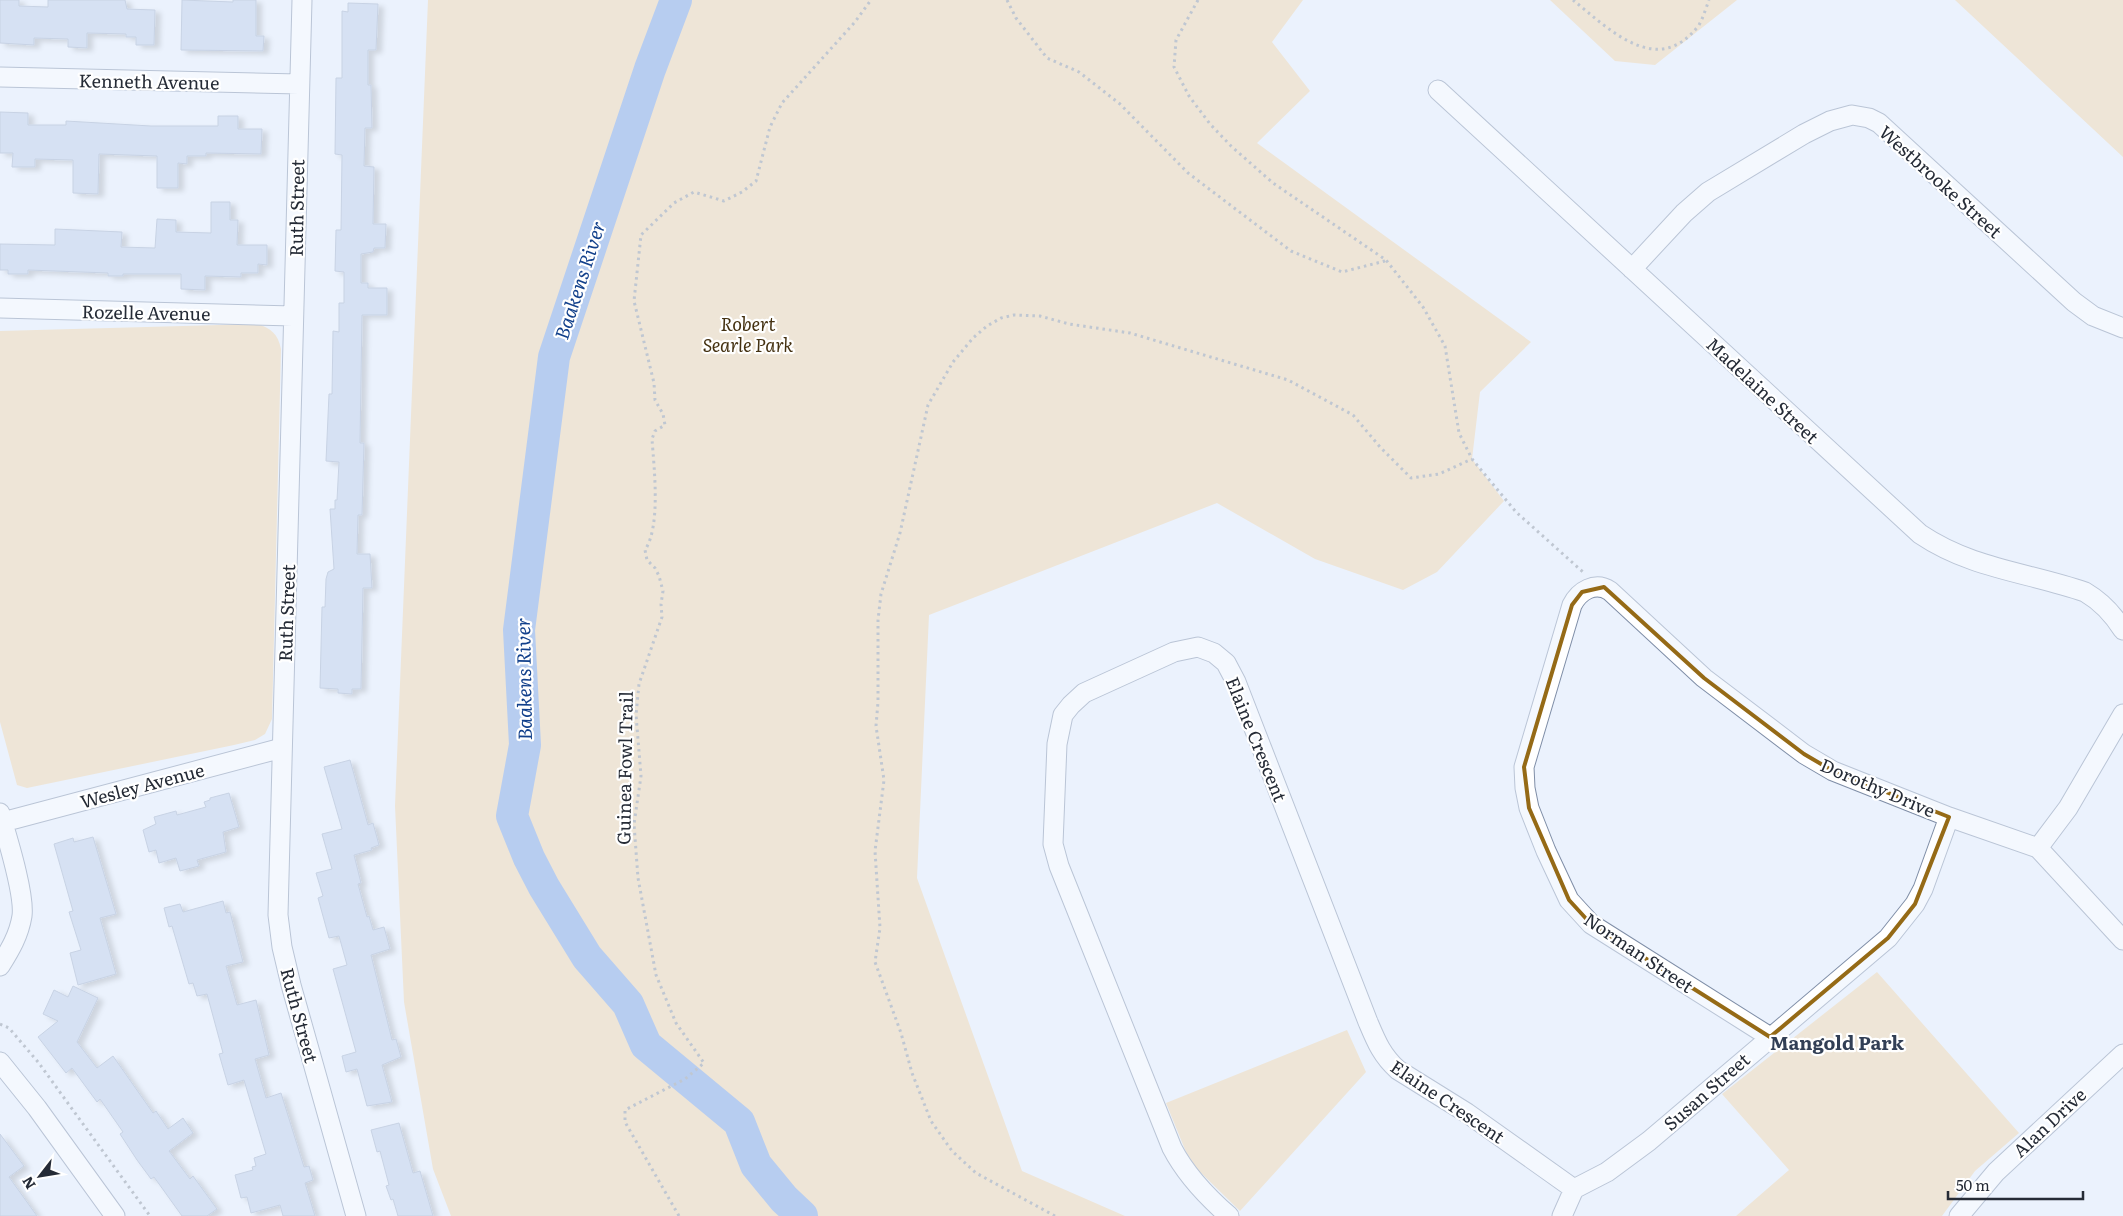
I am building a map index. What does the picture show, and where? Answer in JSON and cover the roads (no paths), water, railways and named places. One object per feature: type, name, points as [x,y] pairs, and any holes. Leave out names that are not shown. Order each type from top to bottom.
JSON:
[{"type":"street","name":"Ruth Street","points":[[302,0],[278,915],[282,947],[356,1216]]},
{"type":"street","name":"Kenneth Avenue","points":[[0,77],[299,84]]},
{"type":"street","name":"Madelaine Street","points":[[1438,90],[1920,534],[1950,552],[1994,568],[2085,592],[2098,599],[2111,612],[2123,630]]},
{"type":"street","name":"Westbrooke Street","points":[[1632,269],[1684,213],[1708,192],[1804,134],[1836,119],[1861,115],[1879,124],[2074,302],[2093,316],[2123,328]]},
{"type":"street","name":"Rozelle Avenue","points":[[0,308],[293,316]]},
{"type":"street","name":"Dorothy Drive","points":[[1594,587],[1604,587],[1704,678],[1804,754],[1834,771],[1949,817],[2038,848],[2123,940]]},
{"type":"street","name":"Norman Street","points":[[1594,587],[1582,592],[1572,606],[1524,767],[1525,788],[1529,808],[1546,851],[1569,900],[1592,924],[1770,1037]]},
{"type":"street","name":"Elaine Crescent","points":[[1229,1216],[1183,1168],[1172,1148],[1059,866],[1053,844],[1057,744],[1063,715],[1071,704],[1084,693],[1174,652],[1198,647],[1214,653],[1226,663],[1236,682],[1379,1049],[1398,1070],[1467,1113],[1574,1189]]},
{"type":"street","points":[[2038,848],[2068,808],[2123,714]]},
{"type":"street","name":"Wesley Avenue","points":[[1,817],[282,748]]},
{"type":"street","points":[[0,966],[11,950],[22,915],[21,897],[1,817]]},
{"type":"street","name":"Susan Street","points":[[1574,1189],[1607,1172],[1649,1140],[1882,944],[1901,924],[1923,889],[1949,817]]},
{"type":"street","name":"Alan Drive","points":[[1959,1216],[1996,1172],[2123,1054]]},
{"type":"street","points":[[0,1062],[37,1108],[116,1216]]},
{"type":"street","points":[[1562,1216],[1574,1189]]},
{"type":"waterway","name":"Baakens River","points":[[676,0],[650,69],[554,357],[519,630],[525,745],[512,816],[529,858],[544,887],[587,957],[628,1004],[646,1045],[739,1122],[756,1165],[784,1199],[802,1216]]},
{"type":"district","name":"Mangold Park","points":[[1837,1042]]},
{"type":"park label","name":"Robert Searle Park","points":[[748,333]]}]
